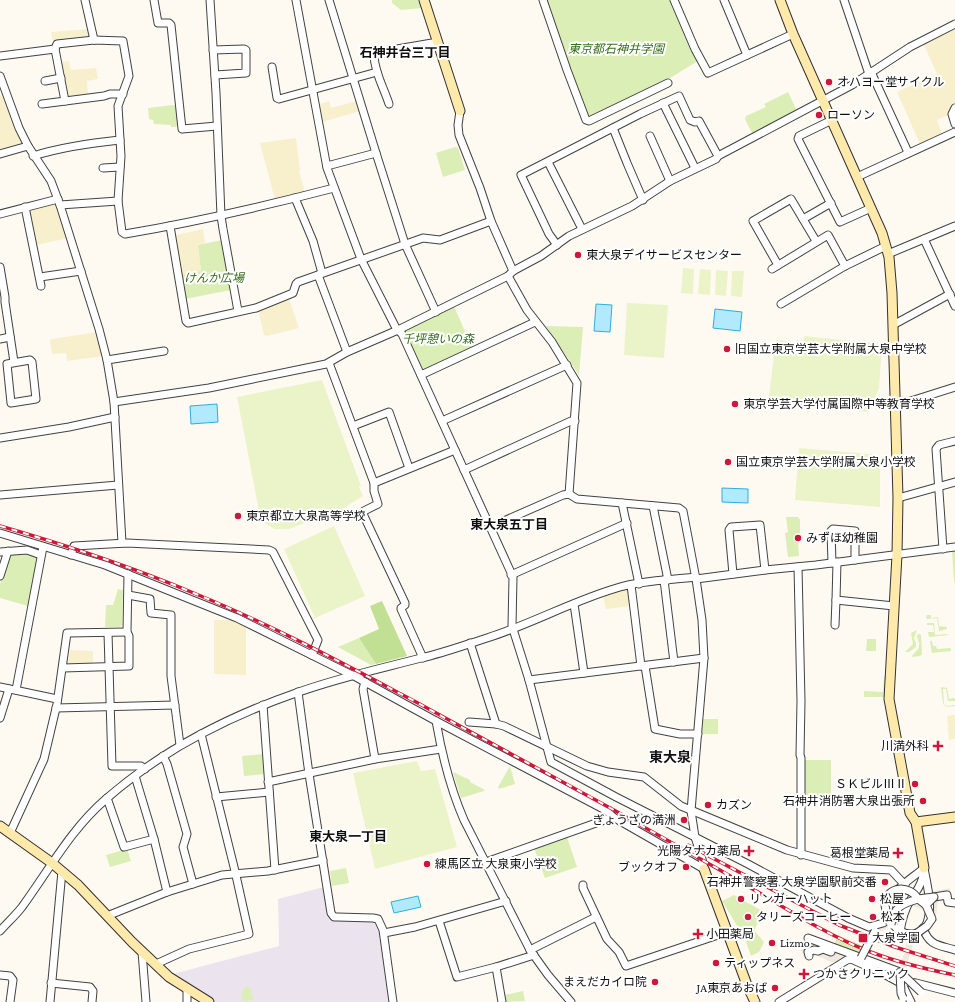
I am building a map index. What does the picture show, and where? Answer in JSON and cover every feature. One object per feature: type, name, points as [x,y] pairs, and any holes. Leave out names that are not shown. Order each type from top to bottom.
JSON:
[{"type":"street","points":[[85,0],[94,40]]},
{"type":"street","points":[[154,0],[158,23],[169,23],[172,25],[182,129],[217,126]]},
{"type":"street","points":[[210,0],[222,229],[238,311]]},
{"type":"street","points":[[296,0],[327,166],[334,188],[362,259],[396,328],[402,334],[512,577],[513,630],[529,680],[550,760],[552,763],[828,908],[869,927],[890,922]]},
{"type":"street","points":[[330,0],[353,79],[405,244],[436,312]]},
{"type":"street","points":[[424,0],[460,111],[458,129],[510,274],[527,310],[552,342],[577,383],[569,494]]},
{"type":"street","points":[[543,0],[586,120],[589,121],[668,82]]},
{"type":"street","points":[[674,0],[707,73],[793,34]]},
{"type":"street","points":[[724,0],[747,55]]},
{"type":"street","points":[[780,0],[822,101],[832,120],[882,233],[887,250],[891,274],[898,498],[897,555],[889,699],[910,813],[916,822],[924,868],[929,908],[926,924],[923,928],[915,934],[905,934],[890,922],[885,905],[891,892],[902,886],[924,868]]},
{"type":"street","points":[[844,0],[870,73],[907,150],[907,153]]},
{"type":"street","points":[[114,402],[209,388],[329,363],[347,352],[436,312],[510,274],[541,256],[569,236],[643,200],[670,181],[716,159],[718,156],[852,85],[910,47],[955,24]]},
{"type":"street","points":[[65,101],[55,49],[57,44],[94,40],[121,40],[124,43],[129,76],[118,106],[120,140],[118,201],[123,234],[221,216],[334,188]]},
{"type":"street","points":[[389,104],[377,72],[374,56],[397,49],[438,42]]},
{"type":"street","points":[[213,50],[244,48],[246,50],[246,73],[215,75]]},
{"type":"street","points":[[0,56],[55,49]]},
{"type":"street","points":[[272,67],[278,99],[290,97],[377,72]]},
{"type":"street","points":[[0,76],[28,146],[33,156],[46,172],[59,202],[99,329],[107,360],[114,402],[122,543]]},
{"type":"street","points":[[45,81],[61,78]]},
{"type":"street","points":[[42,104],[110,94],[123,94]]},
{"type":"street","points":[[557,245],[549,234],[521,176],[678,96],[690,120],[695,122],[698,121],[718,156]]},
{"type":"street","points":[[663,103],[695,168]]},
{"type":"street","points":[[955,108],[952,114],[955,124]]},
{"type":"street","points":[[832,120],[799,136],[798,139],[840,222],[871,208]]},
{"type":"street","points":[[614,128],[643,200]]},
{"type":"street","points":[[857,177],[955,132]]},
{"type":"street","points":[[650,136],[670,181]]},
{"type":"street","points":[[33,156],[55,149],[82,144],[120,140]]},
{"type":"street","points":[[0,154],[28,146]]},
{"type":"street","points":[[327,166],[376,153]]},
{"type":"street","points":[[548,162],[582,229]]},
{"type":"street","points":[[102,168],[120,167]]},
{"type":"street","points":[[295,198],[313,241],[320,274],[347,352]]},
{"type":"street","points":[[816,241],[791,199],[753,221],[775,267],[828,235],[845,266]]},
{"type":"street","points":[[0,214],[25,207],[59,202],[118,201]]},
{"type":"street","points":[[803,219],[831,203]]},
{"type":"street","points":[[25,207],[41,286]]},
{"type":"street","points":[[170,226],[187,322],[255,308],[291,295],[294,292],[297,283],[320,274],[425,237],[440,240],[491,221]]},
{"type":"street","points":[[781,304],[845,266],[887,250],[924,239],[955,226]]},
{"type":"street","points":[[924,239],[955,306]]},
{"type":"street","points":[[0,267],[14,362]]},
{"type":"street","points":[[40,277],[81,271]]},
{"type":"street","points":[[893,325],[950,294]]},
{"type":"street","points":[[421,375],[535,322]]},
{"type":"street","points":[[0,339],[10,337]]},
{"type":"street","points":[[107,360],[164,351]]},
{"type":"street","points":[[31,360],[36,399],[11,403],[6,366],[14,362],[31,360]]},
{"type":"street","points":[[329,363],[374,483],[374,491],[378,504],[364,511],[363,514],[405,603],[401,609],[423,658]]},
{"type":"street","points":[[442,421],[567,365]]},
{"type":"street","points":[[895,406],[955,387]]},
{"type":"street","points":[[353,426],[389,412],[410,468]]},
{"type":"street","points":[[0,438],[69,428],[115,417]]},
{"type":"street","points":[[464,470],[571,421],[575,421]]},
{"type":"street","points":[[944,549],[937,446],[955,441]]},
{"type":"street","points":[[374,483],[455,450]]},
{"type":"street","points":[[898,498],[955,482]]},
{"type":"street","points":[[0,496],[118,485]]},
{"type":"street","points":[[490,528],[563,495],[569,494],[577,499],[679,508],[683,511],[696,578],[702,620],[704,658],[691,811],[695,837],[704,870],[755,1002]]},
{"type":"street","points":[[622,503],[639,584]]},
{"type":"street","points":[[653,506],[666,580],[674,662]]},
{"type":"street","points":[[511,575],[627,523]]},
{"type":"street","points":[[734,574],[729,530],[731,527],[760,525],[765,570]]},
{"type":"street","points":[[835,625],[836,600],[831,531],[833,529],[855,531],[855,560]]},
{"type":"street","points":[[0,533],[105,565],[237,618],[354,676],[607,811],[613,817],[704,870]]},
{"type":"street","points":[[71,555],[74,546],[122,543],[271,551],[318,640],[312,655]]},
{"type":"street","points":[[16,690],[43,546]]},
{"type":"street","points":[[0,931],[20,909],[89,814],[107,798],[135,776],[180,745],[200,734],[263,705],[298,692],[374,669],[423,658],[513,630],[593,596],[631,585],[666,580],[798,567],[955,547]]},
{"type":"street","points":[[0,552],[27,550],[41,555]]},
{"type":"street","points":[[0,576],[8,551]]},
{"type":"street","points":[[798,567],[801,701],[801,855]]},
{"type":"street","points":[[63,668],[129,666],[129,636],[127,632],[128,574]]},
{"type":"street","points":[[631,585],[643,666],[655,729],[680,734],[698,734]]},
{"type":"street","points":[[128,595],[150,599],[151,614],[171,615],[170,663],[180,745]]},
{"type":"street","points":[[836,600],[894,606]]},
{"type":"street","points":[[574,604],[584,673]]},
{"type":"street","points":[[10,833],[44,759],[56,708],[67,633],[127,632]]},
{"type":"street","points":[[108,633],[112,766],[140,766],[145,769]]},
{"type":"street","points":[[470,643],[496,724]]},
{"type":"street","points":[[529,680],[704,658]]},
{"type":"street","points":[[365,682],[363,688],[374,759]]},
{"type":"street","points":[[0,687],[57,699]]},
{"type":"street","points":[[0,718],[8,689]]},
{"type":"street","points":[[298,692],[309,774],[332,915],[337,917],[378,919],[384,933],[393,1002]]},
{"type":"street","points":[[56,708],[175,705]]},
{"type":"street","points":[[263,705],[275,870]]},
{"type":"street","points":[[436,721],[441,749],[456,803],[532,952],[556,985],[571,1002]]},
{"type":"street","points":[[469,722],[504,726],[587,766],[608,772],[644,777],[675,802],[691,811],[747,833],[773,846],[801,855],[853,868],[892,870],[902,886],[926,905],[932,919],[924,928],[912,936]]},
{"type":"street","points":[[156,964],[189,949],[249,934],[236,874],[200,734]]},
{"type":"street","points":[[268,782],[374,759],[441,749]]},
{"type":"street","points":[[163,756],[167,764],[187,834],[183,847],[193,884]]},
{"type":"street","points":[[135,776],[154,839],[167,892]]},
{"type":"street","points":[[216,798],[269,792]]},
{"type":"street","points":[[107,798],[124,847],[154,839]]},
{"type":"street","points":[[486,862],[613,817]]},
{"type":"street","points":[[916,822],[955,817]]},
{"type":"street","points":[[0,826],[52,863],[78,885],[142,952],[169,977],[209,1002]]},
{"type":"street","points":[[107,916],[167,892],[222,875],[275,870],[323,860]]},
{"type":"street","points":[[900,931],[904,912],[920,886],[924,868]]},
{"type":"street","points":[[50,1002],[62,871]]},
{"type":"street","points":[[583,885],[583,888],[607,939],[619,952],[626,966],[727,932]]},
{"type":"street","points":[[890,922],[893,914],[898,908],[907,902],[947,895],[949,902]]},
{"type":"street","points":[[926,905],[934,898]]},
{"type":"street","points":[[384,933],[439,921],[506,901]]},
{"type":"street","points":[[439,921],[456,977],[496,967],[532,952],[596,917]]},
{"type":"street","points":[[923,928],[925,936],[931,942],[955,950]]},
{"type":"street","points":[[861,958],[875,931]]},
{"type":"street","points":[[807,940],[903,971],[921,992]]},
{"type":"street","points":[[809,956],[808,952],[814,950],[818,951],[823,944]]},
{"type":"street","points":[[142,952],[146,1002]]},
{"type":"street","points":[[779,1002],[851,959],[902,984],[911,1002]]},
{"type":"street","points":[[496,967],[502,1002]]},
{"type":"street","points":[[903,971],[901,993],[903,998]]},
{"type":"street","points":[[0,975],[10,976],[13,980],[10,1002]]},
{"type":"street","points":[[902,984],[904,982],[916,982],[955,993]]},
{"type":"street","points":[[51,983],[90,987],[93,992],[92,1002]]},
{"type":"street","points":[[186,988],[187,1002]]},
{"type":"shaded area","points":[[955,28],[955,105],[953,105],[949,115],[937,120],[942,134],[920,144],[897,92],[937,74],[923,43]]},
{"type":"shaded area","points":[[89,29],[90,37],[88,38],[53,42],[51,32]]},
{"type":"shaded area","points":[[69,61],[71,70],[96,68],[98,79],[87,81],[88,95],[67,95],[61,62]]},
{"type":"shaded area","points":[[4,95],[24,144],[0,152],[0,96]]},
{"type":"shaded area","points":[[329,101],[331,108],[357,101],[360,111],[322,122],[318,105]]},
{"type":"shaded area","points":[[296,138],[299,171],[305,192],[275,200],[260,143]]},
{"type":"shaded area","points":[[55,202],[68,238],[37,245],[29,212],[32,208]]},
{"type":"shaded area","points":[[203,229],[205,243],[198,245],[201,271],[181,275],[176,235]]},
{"type":"shaded area","points":[[289,299],[299,328],[267,336],[264,335],[259,313],[260,310]]},
{"type":"shaded area","points":[[97,332],[104,356],[67,361],[66,353],[52,354],[50,340],[52,339]]},
{"type":"shaded area","points":[[625,589],[629,592],[631,606],[606,609],[603,596]]},
{"type":"shaded area","points":[[214,620],[232,620],[246,627],[246,675],[214,674]]},
{"type":"shaded area","points":[[70,650],[93,651],[93,665],[70,665],[68,662]]},
{"type":"shaded area","points":[[955,715],[955,739],[949,740],[947,716]]},
{"type":"shaded area","points":[[901,885],[910,887],[919,894],[950,888],[952,900],[955,906],[944,905],[943,901],[938,901],[936,917],[932,927],[915,938],[906,968],[908,971],[903,978],[852,957],[837,962],[829,961],[817,955],[805,958],[801,950],[809,937],[879,963],[900,968],[908,937],[896,934],[889,927],[879,933],[870,929],[886,920],[882,911],[882,904],[891,888]],"holes":[[[905,891],[912,896],[898,903],[890,911],[893,893]],[[912,906],[926,911],[925,926],[914,932],[903,929],[899,926],[896,920],[898,915]]]},
{"type":"shaded area","points":[[324,887],[329,916],[332,920],[375,921],[380,931],[389,1002],[215,1002],[173,974],[279,946],[278,899]]},
{"type":"green space","points":[[392,0],[418,0],[422,8],[401,10],[392,3]]},
{"type":"green space","name":"東京都石神井学園","points":[[547,0],[671,0],[698,61],[670,78],[591,116],[587,115],[563,51]]},
{"type":"green space","points":[[788,92],[797,111],[752,133],[745,119],[746,116],[766,107],[764,104]]},
{"type":"green space","points":[[173,105],[176,106],[178,124],[176,127],[171,127],[171,125],[154,124],[153,120],[149,119],[148,108]]},
{"type":"green space","points":[[455,147],[458,148],[465,170],[443,177],[436,153]]},
{"type":"green space","name":"けんか広場","points":[[222,240],[231,290],[185,299],[181,275],[201,271],[198,245]]},
{"type":"green space","points":[[683,268],[694,269],[693,294],[681,293]]},
{"type":"green space","points":[[700,269],[711,270],[710,295],[698,294]]},
{"type":"green space","points":[[716,270],[728,271],[726,296],[715,295]]},
{"type":"green space","points":[[732,271],[744,271],[742,297],[731,296]]},
{"type":"green space","points":[[627,303],[668,305],[664,358],[624,355]]},
{"type":"green space","name":"千坪憩いの森","points":[[454,306],[472,348],[422,371],[404,330]]},
{"type":"green space","points":[[546,326],[583,327],[579,375]]},
{"type":"green space","points":[[804,336],[882,344],[879,389],[867,412],[768,403],[776,340],[803,343]]},
{"type":"green space","points":[[322,380],[361,486],[359,487],[363,496],[342,509],[289,529],[274,529],[266,524],[260,516],[237,397]]},
{"type":"green space","points":[[799,448],[880,455],[880,507],[795,500]]},
{"type":"green space","points":[[786,517],[798,517],[800,519],[800,538],[798,538],[799,556],[788,557],[785,533],[788,532]]},
{"type":"green space","points":[[334,526],[365,596],[315,618],[284,549]]},
{"type":"green space","points":[[952,550],[955,550],[955,583],[954,582]]},
{"type":"green space","points":[[26,553],[36,556],[37,558],[28,606],[0,598],[0,584],[10,554]]},
{"type":"green space","points":[[118,589],[123,590],[122,625],[120,627],[105,627],[106,605],[113,605]]},
{"type":"green space","points":[[382,601],[407,656],[376,664],[359,638],[379,629],[370,606]]},
{"type":"green space","points":[[927,615],[931,615],[931,618],[938,617],[939,626],[947,627],[947,629],[939,631],[937,618],[927,619]]},
{"type":"green space","points":[[927,623],[934,623],[935,635],[948,635],[929,637],[928,632],[934,632],[933,625],[927,625]]},
{"type":"green space","points":[[917,630],[914,638],[916,647],[909,652],[905,652],[913,644],[911,633]]},
{"type":"green space","points":[[917,635],[921,635],[922,654],[920,656],[912,657],[919,648]]},
{"type":"green space","points":[[359,638],[376,664],[371,665],[338,647]]},
{"type":"green space","points":[[867,639],[876,639],[876,651],[866,651]]},
{"type":"green space","points":[[931,641],[933,646],[936,646],[937,649],[950,648],[951,651],[932,653]]},
{"type":"green space","points":[[884,676],[886,676],[885,697],[864,697],[864,691],[883,692]]},
{"type":"green space","points":[[941,687],[947,688],[949,699],[955,698],[955,701],[948,701],[946,689],[943,689],[944,704],[947,706],[955,706],[947,707],[943,704]]},
{"type":"green space","points":[[703,719],[718,719],[718,734],[702,734]]},
{"type":"green space","points":[[264,754],[266,774],[244,776],[242,756]]},
{"type":"green space","points":[[804,760],[831,760],[831,803],[804,803]]},
{"type":"green space","points":[[417,761],[421,771],[435,769],[457,847],[375,869],[353,773]]},
{"type":"green space","points":[[510,766],[515,784],[499,789],[498,787]]},
{"type":"green space","points":[[453,772],[470,780],[470,782],[485,790],[461,798]]},
{"type":"green space","points":[[567,837],[577,867],[545,878],[534,848]]},
{"type":"green space","points":[[127,849],[131,861],[110,867],[106,855]]},
{"type":"green space","points":[[346,868],[349,883],[332,886],[330,871]]},
{"type":"green space","points":[[734,895],[764,912],[754,930],[764,942],[759,952],[751,956],[745,939],[722,901]]},
{"type":"green space","points":[[838,935],[870,949],[863,962],[852,956],[836,962],[828,961],[820,956],[805,958],[801,950],[834,945]]},
{"type":"green space","points":[[245,987],[249,987],[252,991],[251,992],[254,998],[252,1000],[244,1001],[242,999],[241,994]]},
{"type":"green space","points":[[523,991],[525,1001],[505,1002],[504,995]]},
{"type":"water","points":[[596,304],[612,305],[610,332],[594,331]]},
{"type":"water","points":[[715,309],[742,312],[740,331],[713,328]]},
{"type":"water","points":[[217,404],[218,422],[191,424],[190,406]]},
{"type":"water","points":[[722,488],[748,489],[748,503],[722,502]]},
{"type":"water","points":[[418,896],[421,907],[394,913],[391,902]]},
{"type":"railway","points":[[0,526],[74,549],[172,584],[224,606],[308,645],[612,809],[838,938],[889,959],[955,975]]},
{"type":"railway","points":[[688,845],[839,925],[895,947],[955,966]]},
{"type":"place","name":"オハヨー堂サイクル","points":[[829,82]]},
{"type":"place","name":"ローソン","points":[[819,115]]},
{"type":"place","name":"東大泉デイサービスセンター","points":[[578,255]]},
{"type":"place","name":"旧国立東京学芸大学附属大泉中学校","points":[[727,349]]},
{"type":"place","name":"東京学芸大学付属国際中等教育学校","points":[[735,404]]},
{"type":"place","name":"国立東京学芸大学附属大泉小学校","points":[[728,462]]},
{"type":"place","name":"東京都立大泉高等学校","points":[[238,516]]},
{"type":"place","name":"みずほ幼稚園","points":[[798,538]]},
{"type":"place","name":"川満外科","points":[[938,746]]},
{"type":"place","name":"ＳＫビルⅢⅡ","points":[[915,784]]},
{"type":"place","name":"石神井消防署大泉出張所","points":[[923,801]]},
{"type":"place","name":"カズン","points":[[708,805]]},
{"type":"place","name":"ぎょうざの満洲","points":[[684,820]]},
{"type":"place","name":"光陽タナカ薬局","points":[[749,851]]},
{"type":"place","name":"葛根堂薬局","points":[[898,853]]},
{"type":"place","name":"練馬区立 大泉東小学校","points":[[427,864]]},
{"type":"place","name":"ブックオフ","points":[[686,867]]},
{"type":"place","name":"石神井警察署 大泉学園駅前交番","points":[[885,882]]},
{"type":"place","name":"リンガーハット","points":[[741,899]]},
{"type":"place","name":"松屋","points":[[872,899]]},
{"type":"place","name":"タリーズコーヒー","points":[[748,917]]},
{"type":"place","name":"松本","points":[[873,917]]},
{"type":"place","name":"小田薬局","points":[[698,934]]},
{"type":"place","name":"大泉学園","points":[[863,938]]},
{"type":"place","name":"Lizmo","points":[[772,943]]},
{"type":"place","name":"ティップネス","points":[[716,963]]},
{"type":"place","name":"つかさクリニック","points":[[804,974]]},
{"type":"place","name":"まえだカイロ院","points":[[655,982]]},
{"type":"place","name":"JA東京あおば","points":[[775,988]]},
{"type":"district","name":"石神井台三丁目","points":[[405,52]]},
{"type":"district","name":"東大泉五丁目","points":[[509,524]]},
{"type":"district","name":"東大泉","points":[[670,757]]},
{"type":"district","name":"東大泉一丁目","points":[[348,836]]}]
